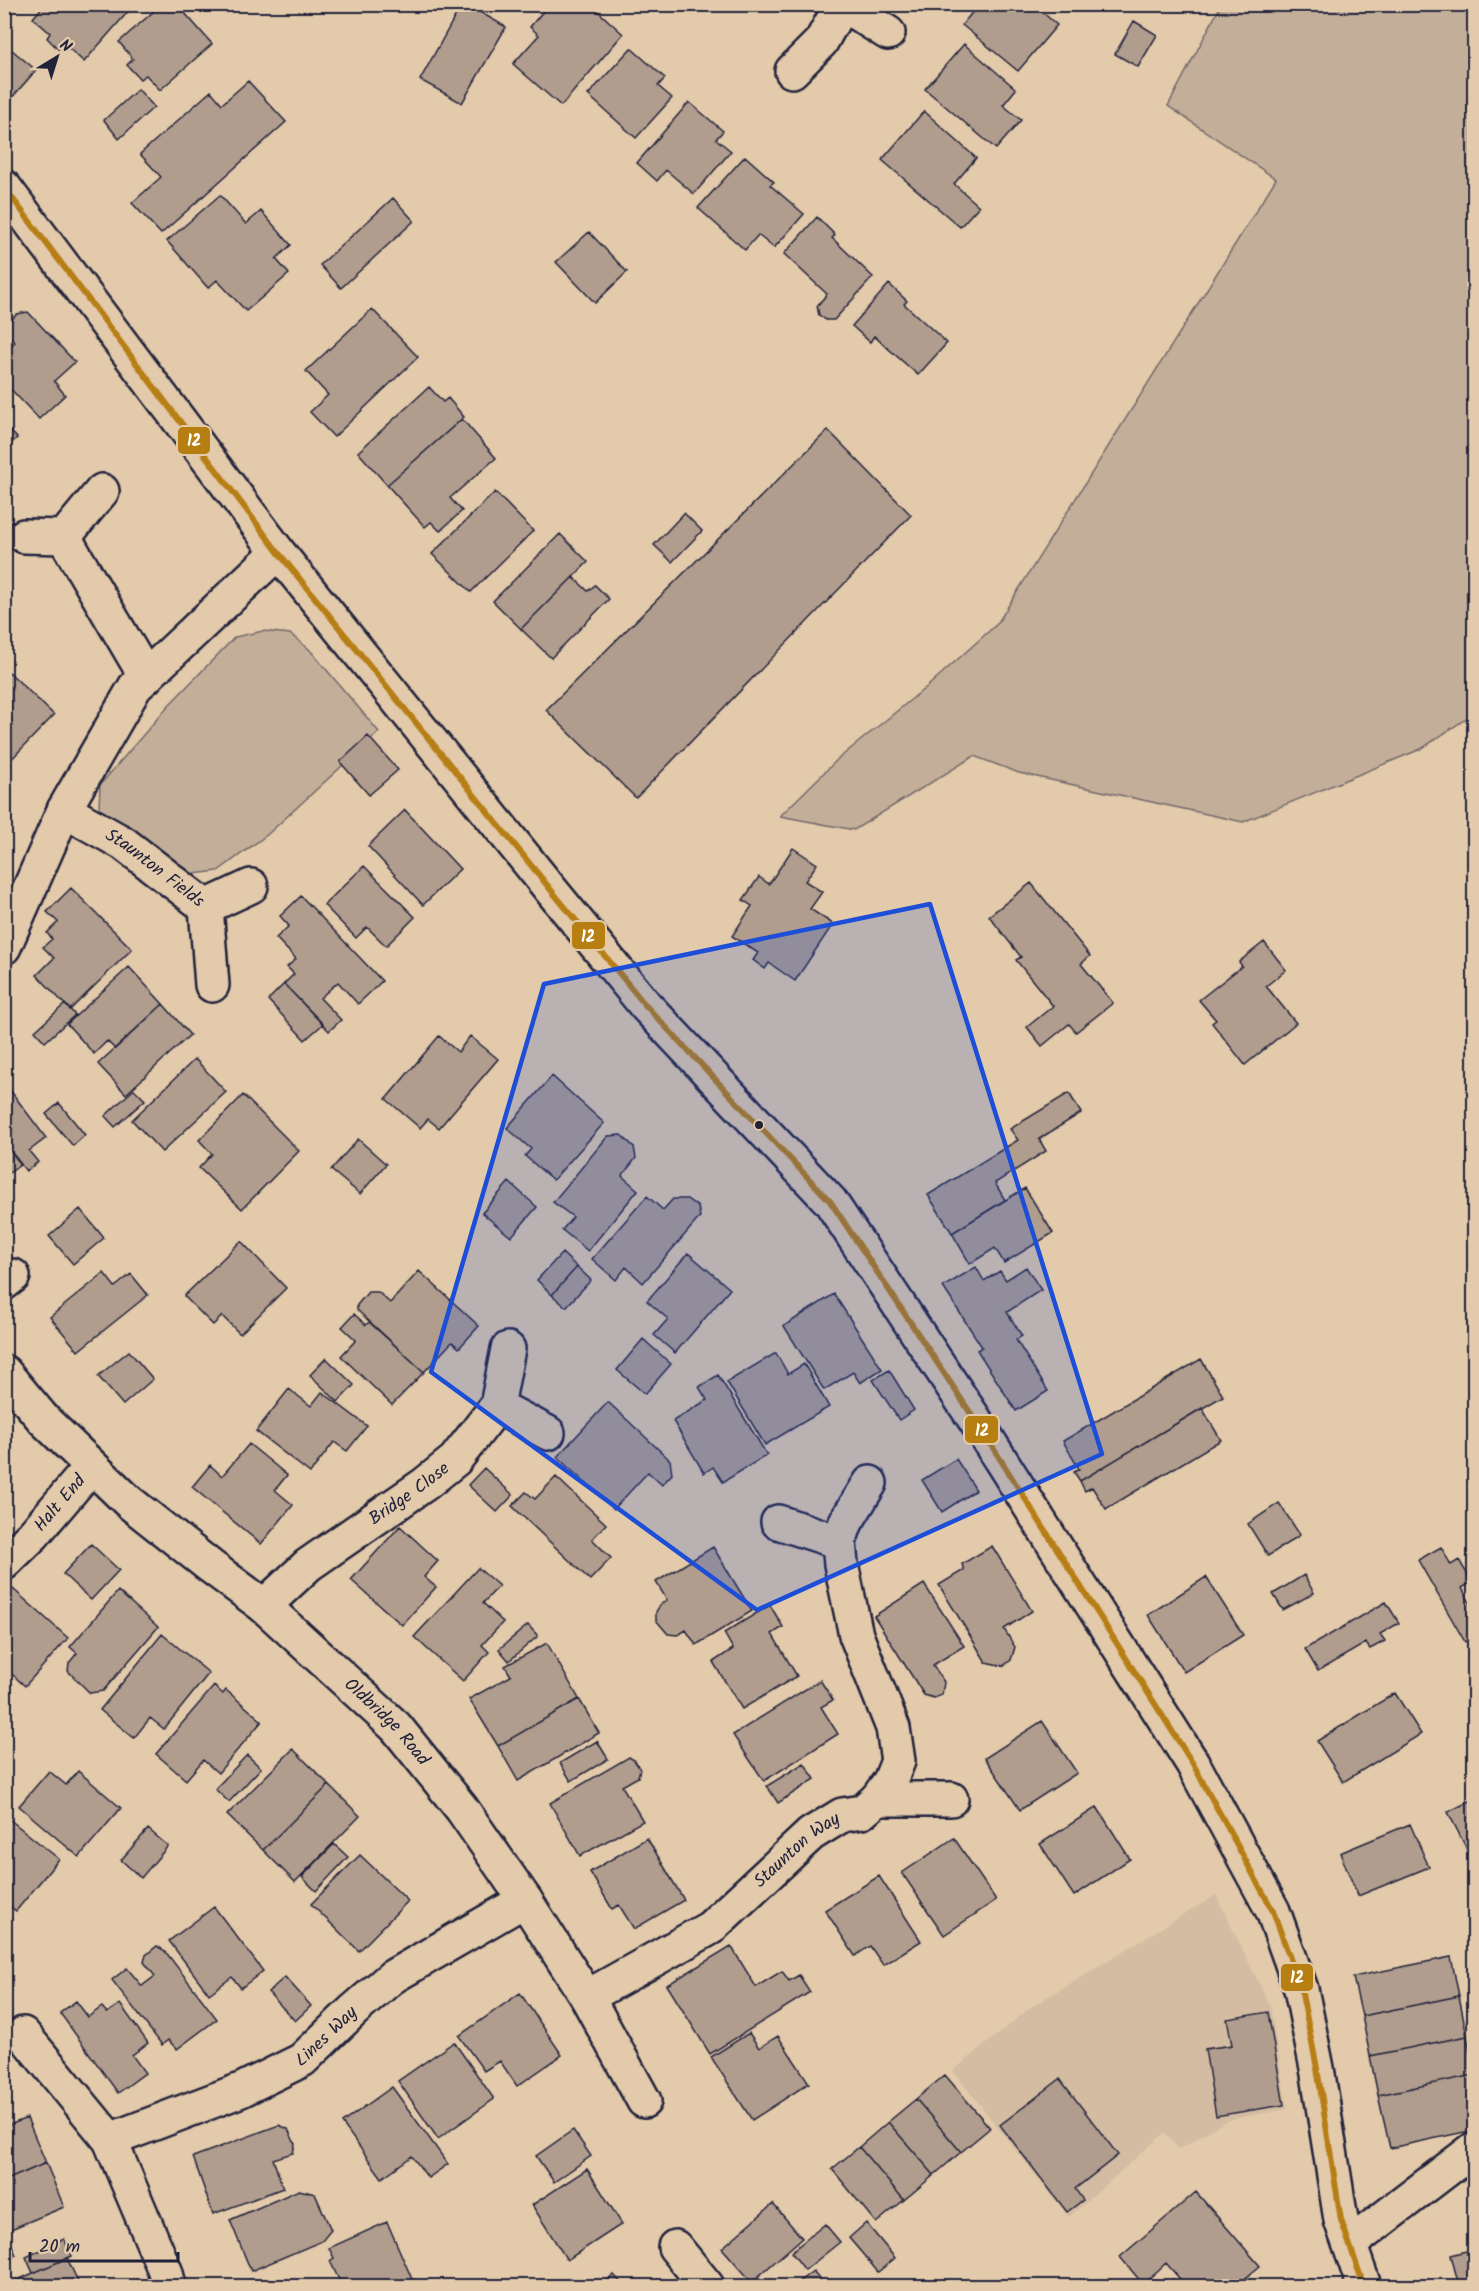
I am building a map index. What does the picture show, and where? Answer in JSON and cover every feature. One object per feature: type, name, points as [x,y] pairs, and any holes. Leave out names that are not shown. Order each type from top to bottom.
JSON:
[{"type":"street","points":[[792,71],[821,42],[842,4],[888,33]]},
{"type":"street","points":[[4,187],[278,552],[646,1006],[830,1201],[983,1432],[1193,1764],[1273,1911],[1301,1989],[1317,2068],[1341,2220],[1364,2286]]},
{"type":"street","points":[[64,537],[102,491]]},
{"type":"street","points":[[24,536],[64,537]]},
{"type":"street","points":[[64,537],[146,677]]},
{"type":"street","points":[[4,946],[64,810],[135,687],[278,552]]},
{"type":"street","name":"Staunton Fields","points":[[64,810],[123,843],[206,907],[212,985]]},
{"type":"street","points":[[206,907],[251,886]]},
{"type":"street","name":"Bridge Close","points":[[264,1606],[308,1565],[425,1484],[455,1460],[498,1406],[508,1349]]},
{"type":"street","name":"Oldbridge Road","points":[[4,1372],[44,1420],[138,1510],[264,1606],[396,1727],[462,1809],[525,1900],[587,1997],[644,2101]]},
{"type":"street","points":[[498,1406],[548,1433]]},
{"type":"street","name":"Halt End","points":[[4,1563],[33,1535],[91,1467]]},
{"type":"street","name":"Staunton Way","points":[[587,1997],[710,1928],[811,1834],[842,1815],[862,1812],[877,1799],[890,1781],[898,1761],[893,1728],[856,1635],[841,1564],[839,1542],[846,1522],[870,1482]]},
{"type":"street","points":[[778,1522],[839,1542]]},
{"type":"street","points":[[877,1799],[951,1798]]},
{"type":"street","name":"Lines Way","points":[[110,2140],[241,2090],[302,2060],[392,1977],[525,1900]]},
{"type":"street","points":[[24,2034],[110,2140],[166,2273],[169,2286]]},
{"type":"street","points":[[1350,2244],[1474,2149]]},
{"type":"street","points":[[675,2247],[707,2286]]},
{"type":"highlighted area","points":[[930,904],[1102,1454],[757,1610],[431,1372],[544,984]]},
{"type":"shaded area","points":[[1221,5],[1474,5],[1474,713],[1421,749],[1243,822],[1019,773],[974,756],[854,830],[780,816],[838,759],[929,685],[997,624],[1276,179],[1168,106]]},
{"type":"shaded area","points":[[263,631],[290,634],[309,649],[379,732],[268,834],[218,871],[193,874],[113,827],[99,809],[100,785],[169,705],[235,637]]},
{"type":"shaded area","points":[[1216,1895],[1270,2006],[1287,2109],[1227,2120],[1179,2149],[1164,2133],[1069,2217],[953,2071],[1031,2007]]},
{"type":"building","points":[[45,4],[131,4],[133,6],[84,62],[64,44],[59,50],[47,38],[50,33],[33,18]]},
{"type":"building","points":[[162,4],[177,4],[212,44],[160,90],[146,75],[140,79],[127,65],[133,59],[119,42]]},
{"type":"building","points":[[462,4],[466,4],[506,27],[462,103],[420,80]]},
{"type":"building","points":[[549,4],[590,4],[623,34],[561,106],[513,64],[539,35],[530,27]]},
{"type":"building","points":[[979,4],[1033,4],[1057,25],[1018,71],[962,25]]},
{"type":"building","points":[[1134,21],[1157,35],[1138,67],[1115,54]]},
{"type":"building","points":[[964,44],[1016,89],[1003,105],[1021,120],[996,149],[925,89]]},
{"type":"building","points":[[6,45],[36,70],[10,100],[4,95]]},
{"type":"building","points":[[631,48],[665,78],[658,86],[672,98],[636,138],[588,95]]},
{"type":"building","points":[[248,81],[286,122],[161,234],[132,203],[161,177],[140,154],[211,91],[222,104]]},
{"type":"building","points":[[138,89],[154,107],[119,139],[104,120]]},
{"type":"building","points":[[689,102],[723,131],[716,139],[731,151],[694,194],[666,170],[657,181],[637,163]]},
{"type":"building","points":[[924,111],[976,158],[954,184],[979,206],[960,227],[882,160]]},
{"type":"building","points":[[745,156],[774,182],[770,185],[804,214],[774,248],[758,235],[745,250],[698,208]]},
{"type":"building","points":[[220,195],[246,224],[261,211],[291,245],[276,259],[289,274],[246,311],[217,280],[208,288],[167,241]]},
{"type":"building","points":[[393,198],[414,221],[341,288],[320,265]]},
{"type":"building","points":[[817,217],[835,235],[832,238],[873,277],[834,320],[826,320],[819,315],[817,306],[827,294],[784,254]]},
{"type":"building","points":[[589,232],[627,272],[595,303],[556,262]]},
{"type":"building","points":[[889,284],[907,301],[904,304],[947,343],[918,375],[874,336],[870,342],[852,326]]},
{"type":"building","points":[[372,309],[418,357],[334,437],[310,412],[328,395],[306,371]]},
{"type":"building","points":[[28,312],[75,362],[54,381],[65,395],[39,419],[4,382],[4,352],[15,342],[7,334],[8,323],[17,314]]},
{"type":"building","points":[[429,387],[443,402],[448,398],[464,417],[387,485],[358,452]]},
{"type":"building","points":[[462,419],[496,458],[450,498],[462,511],[440,531],[431,522],[425,527],[387,485]]},
{"type":"building","points":[[4,424],[17,438],[4,450]]},
{"type":"building","points":[[828,430],[911,515],[636,798],[546,710]]},
{"type":"building","points":[[495,492],[533,531],[471,592],[432,554]]},
{"type":"building","points":[[684,513],[702,531],[672,562],[654,545]]},
{"type":"building","points":[[560,534],[588,562],[521,629],[493,601]]},
{"type":"building","points":[[573,577],[588,591],[595,585],[609,599],[551,658],[521,629]]},
{"type":"building","points":[[9,672],[54,715],[4,767],[4,677]]},
{"type":"building","points":[[368,736],[398,770],[369,795],[340,762]]},
{"type":"building","points":[[405,810],[460,869],[423,905],[368,846]]},
{"type":"building","points":[[793,848],[817,864],[805,881],[822,892],[810,909],[833,924],[795,981],[769,963],[765,969],[753,960],[758,953],[732,936],[752,906],[743,900],[759,877],[769,884]]},
{"type":"building","points":[[364,866],[415,917],[386,946],[367,927],[356,938],[324,905]]},
{"type":"building","points":[[1031,883],[1090,956],[1081,964],[1113,1003],[1076,1032],[1069,1024],[1042,1046],[1027,1027],[1053,1006],[1016,960],[1021,957],[989,916]]},
{"type":"building","points":[[71,888],[132,949],[70,1010],[37,975],[54,958],[43,947],[52,939],[47,933],[58,922],[47,912]]},
{"type":"building","points":[[301,896],[382,981],[358,1004],[338,982],[320,998],[341,1020],[329,1031],[284,984],[294,974],[287,967],[296,959],[276,938],[289,926],[280,916]]},
{"type":"building","points":[[1264,942],[1286,970],[1266,986],[1296,1023],[1245,1065],[1212,1023],[1216,1020],[1199,1000],[1242,966],[1239,962]]},
{"type":"building","points":[[129,967],[163,1004],[115,1049],[107,1041],[94,1054],[67,1024]]},
{"type":"building","points":[[284,984],[323,1024],[305,1040],[268,1000]]},
{"type":"building","points":[[65,1004],[75,1015],[45,1042],[35,1031]]},
{"type":"building","points":[[163,1004],[190,1035],[126,1094],[98,1064]]},
{"type":"building","points":[[439,1036],[458,1052],[470,1036],[498,1059],[439,1128],[428,1119],[420,1128],[386,1099]]},
{"type":"building","points":[[195,1059],[226,1092],[162,1152],[132,1120]]},
{"type":"building","points":[[552,1076],[604,1123],[553,1180],[525,1156],[531,1149],[507,1128]]},
{"type":"building","points":[[134,1089],[145,1100],[115,1127],[105,1116]]},
{"type":"building","points":[[10,1090],[46,1138],[29,1151],[38,1162],[26,1171],[4,1143],[4,1094]]},
{"type":"building","points":[[1069,1093],[1081,1113],[1039,1139],[1046,1151],[995,1183],[1005,1200],[952,1233],[928,1195],[1018,1140],[1010,1129]]},
{"type":"building","points":[[243,1095],[299,1151],[242,1209],[199,1168],[212,1154],[199,1140]]},
{"type":"building","points":[[59,1103],[85,1135],[73,1146],[46,1114]]},
{"type":"building","points":[[621,1135],[634,1147],[636,1158],[622,1176],[638,1190],[588,1251],[562,1230],[573,1217],[553,1202],[608,1136]]},
{"type":"building","points":[[358,1139],[386,1164],[360,1194],[331,1170]]},
{"type":"building","points":[[4,1143],[21,1164],[4,1177]]},
{"type":"building","points":[[509,1182],[537,1207],[511,1237],[482,1213]]},
{"type":"building","points":[[1025,1188],[1053,1233],[1004,1263],[995,1248],[970,1264],[952,1233]]},
{"type":"building","points":[[647,1196],[663,1210],[673,1199],[687,1199],[698,1207],[700,1217],[643,1283],[626,1267],[616,1280],[592,1259]]},
{"type":"building","points":[[80,1209],[104,1238],[73,1264],[49,1236]]},
{"type":"building","points":[[241,1241],[286,1288],[240,1334],[222,1316],[213,1325],[184,1296]]},
{"type":"building","points":[[562,1253],[577,1267],[552,1295],[537,1280]]},
{"type":"building","points":[[688,1253],[730,1289],[675,1353],[654,1335],[668,1319],[647,1301]]},
{"type":"building","points":[[577,1267],[591,1280],[566,1307],[552,1295]]},
{"type":"building","points":[[976,1267],[984,1281],[1000,1271],[1006,1280],[1026,1267],[1041,1290],[1007,1312],[1022,1336],[1016,1340],[1048,1391],[1016,1411],[977,1350],[982,1347],[943,1287]]},
{"type":"building","points":[[419,1271],[479,1326],[459,1348],[452,1342],[424,1372],[357,1310],[357,1305],[368,1292],[378,1292],[390,1303]]},
{"type":"building","points":[[104,1273],[115,1287],[131,1274],[148,1295],[78,1351],[50,1317]]},
{"type":"building","points":[[834,1294],[882,1369],[860,1383],[853,1372],[824,1390],[784,1326]]},
{"type":"building","points":[[354,1314],[366,1325],[369,1322],[424,1372],[392,1405],[341,1356],[356,1340],[342,1327]]},
{"type":"building","points":[[643,1339],[671,1364],[645,1394],[617,1370]]},
{"type":"building","points":[[129,1351],[153,1379],[123,1405],[98,1376]]},
{"type":"building","points":[[776,1353],[788,1374],[804,1364],[829,1407],[765,1445],[727,1382]]},
{"type":"building","points":[[326,1358],[354,1385],[338,1402],[310,1375]]},
{"type":"building","points":[[1201,1359],[1223,1396],[1080,1481],[1074,1472],[1079,1469],[1063,1441]]},
{"type":"building","points":[[889,1370],[914,1410],[899,1420],[873,1380]]},
{"type":"building","points":[[718,1375],[767,1455],[723,1482],[713,1467],[704,1473],[673,1421],[707,1400],[699,1387]]},
{"type":"building","points":[[289,1389],[311,1406],[322,1392],[367,1426],[347,1451],[334,1442],[310,1473],[256,1431]]},
{"type":"building","points":[[608,1402],[670,1460],[672,1474],[662,1485],[648,1472],[614,1509],[557,1457]]},
{"type":"building","points":[[1202,1408],[1221,1440],[1106,1509],[1092,1487],[1085,1491],[1080,1481]]},
{"type":"building","points":[[249,1444],[287,1475],[275,1490],[293,1505],[261,1544],[192,1487],[210,1465],[222,1476]]},
{"type":"building","points":[[956,1459],[976,1490],[942,1512],[922,1480]]},
{"type":"building","points":[[484,1468],[513,1495],[497,1512],[468,1485]]},
{"type":"building","points":[[556,1477],[606,1524],[592,1539],[611,1558],[590,1580],[512,1506],[526,1492],[535,1499]]},
{"type":"building","points":[[1279,1503],[1300,1535],[1268,1556],[1248,1524]]},
{"type":"building","points":[[400,1526],[438,1561],[424,1577],[436,1587],[402,1625],[351,1580]]},
{"type":"building","points":[[91,1544],[119,1570],[91,1600],[63,1574]]},
{"type":"building","points":[[992,1546],[1032,1611],[1004,1629],[1015,1647],[1011,1660],[1003,1666],[986,1662],[939,1585],[964,1570],[962,1564]]},
{"type":"building","points":[[713,1547],[752,1611],[696,1645],[686,1630],[678,1635],[668,1634],[656,1620],[656,1612],[667,1600],[656,1582]]},
{"type":"building","points":[[1441,1547],[1451,1565],[1459,1560],[1472,1582],[1462,1588],[1474,1610],[1474,1636],[1465,1642],[1418,1560]]},
{"type":"building","points":[[478,1568],[499,1586],[483,1603],[503,1622],[482,1645],[489,1652],[463,1681],[414,1637]]},
{"type":"building","points":[[1304,1575],[1314,1593],[1283,1610],[1273,1594]]},
{"type":"building","points":[[1206,1577],[1243,1635],[1184,1672],[1148,1615]]},
{"type":"building","points":[[924,1584],[964,1646],[933,1665],[944,1682],[942,1695],[934,1698],[924,1695],[874,1616]]},
{"type":"building","points":[[13,1589],[68,1638],[25,1686],[4,1667],[4,1599]]},
{"type":"building","points":[[118,1591],[158,1627],[103,1691],[90,1693],[68,1671],[69,1663],[77,1653],[70,1647]]},
{"type":"building","points":[[1386,1602],[1399,1623],[1380,1634],[1385,1641],[1370,1649],[1366,1643],[1318,1671],[1305,1649]]},
{"type":"building","points":[[770,1605],[783,1627],[772,1634],[797,1676],[742,1709],[713,1662],[733,1649],[724,1633]]},
{"type":"building","points":[[528,1625],[538,1636],[509,1661],[499,1649]]},
{"type":"building","points":[[162,1634],[209,1673],[164,1729],[150,1718],[134,1738],[100,1710]]},
{"type":"building","points":[[547,1643],[579,1699],[498,1746],[469,1699],[511,1676],[505,1666]]},
{"type":"building","points":[[820,1680],[833,1700],[821,1707],[838,1734],[764,1781],[733,1735]]},
{"type":"building","points":[[214,1686],[223,1694],[226,1690],[262,1721],[218,1773],[203,1760],[186,1780],[156,1754]]},
{"type":"building","points":[[1395,1693],[1421,1734],[1343,1782],[1317,1741]]},
{"type":"building","points":[[579,1699],[599,1733],[518,1781],[498,1746]]},
{"type":"building","points":[[1042,1721],[1077,1773],[1020,1810],[985,1758]]},
{"type":"building","points":[[597,1741],[608,1759],[571,1781],[560,1763]]},
{"type":"building","points":[[293,1749],[329,1785],[263,1850],[227,1815]]},
{"type":"building","points":[[247,1755],[261,1768],[229,1802],[215,1789]]},
{"type":"building","points":[[629,1757],[640,1769],[638,1777],[622,1786],[643,1821],[580,1856],[550,1803]]},
{"type":"building","points":[[804,1763],[815,1779],[778,1803],[767,1786]]},
{"type":"building","points":[[49,1771],[66,1785],[78,1771],[121,1808],[79,1857],[19,1806]]},
{"type":"building","points":[[329,1785],[360,1816],[295,1882],[263,1850]]},
{"type":"building","points":[[1474,1799],[1474,1863],[1448,1812]]},
{"type":"building","points":[[1097,1807],[1130,1859],[1074,1896],[1040,1844]]},
{"type":"building","points":[[4,1815],[59,1859],[16,1911],[4,1902]]},
{"type":"building","points":[[1410,1824],[1429,1867],[1358,1896],[1340,1853]]},
{"type":"building","points":[[148,1829],[168,1846],[141,1878],[121,1860]]},
{"type":"building","points":[[647,1838],[684,1900],[634,1929],[619,1905],[612,1909],[590,1872]]},
{"type":"building","points":[[954,1838],[996,1900],[944,1935],[902,1873]]},
{"type":"building","points":[[334,1844],[348,1857],[316,1891],[302,1877]]},
{"type":"building","points":[[360,1855],[408,1901],[359,1951],[311,1904]]},
{"type":"building","points":[[879,1876],[921,1941],[883,1965],[870,1946],[855,1956],[825,1910]]},
{"type":"building","points":[[214,1907],[263,1971],[241,1988],[232,1977],[209,1994],[169,1941]]},
{"type":"building","points":[[157,1946],[165,1951],[217,2019],[177,2049],[168,2040],[162,2045],[112,1980],[127,1968],[142,1986],[155,1976],[144,1962],[146,1955]]},
{"type":"building","points":[[731,1946],[756,1987],[782,1971],[789,1981],[799,1975],[810,1992],[710,2054],[667,1985]]},
{"type":"building","points":[[1451,1957],[1459,1996],[1362,2016],[1353,1977]]},
{"type":"building","points":[[285,1977],[311,2006],[295,2021],[268,1992]]},
{"type":"building","points":[[520,1993],[562,2055],[517,2086],[500,2061],[484,2071],[459,2036]]},
{"type":"building","points":[[1459,1996],[1467,2036],[1370,2056],[1362,2016]]},
{"type":"building","points":[[76,2001],[88,2017],[102,2007],[107,2013],[120,2004],[148,2043],[132,2055],[145,2073],[118,2093],[60,2013]]},
{"type":"building","points":[[1268,2012],[1284,2105],[1216,2116],[1205,2049],[1232,2045],[1227,2019]]},
{"type":"building","points":[[749,2033],[759,2048],[778,2036],[809,2083],[752,2120],[711,2057]]},
{"type":"building","points":[[1467,2036],[1474,2075],[1378,2095],[1370,2056]]},
{"type":"building","points":[[454,2042],[494,2099],[438,2139],[398,2081]]},
{"type":"building","points":[[945,2075],[990,2128],[961,2152],[916,2099]]},
{"type":"building","points":[[1474,2075],[1474,2130],[1390,2148],[1378,2095]]},
{"type":"building","points":[[1060,2079],[1118,2155],[1075,2189],[1083,2200],[1067,2212],[1000,2125]]},
{"type":"building","points":[[392,2087],[448,2164],[428,2178],[412,2156],[382,2178],[342,2123]]},
{"type":"building","points":[[916,2099],[961,2152],[934,2175],[888,2122]]},
{"type":"building","points":[[27,2118],[46,2163],[4,2181],[4,2127]]},
{"type":"building","points":[[888,2122],[934,2175],[904,2200],[859,2147]]},
{"type":"building","points":[[279,2125],[288,2129],[295,2144],[293,2153],[273,2159],[283,2188],[213,2214],[193,2157]]},
{"type":"building","points":[[573,2130],[591,2156],[554,2182],[536,2156]]},
{"type":"building","points":[[859,2147],[904,2200],[876,2223],[832,2169]]},
{"type":"building","points":[[46,2163],[64,2207],[6,2231],[4,2227],[4,2181]]},
{"type":"building","points":[[587,2169],[622,2224],[567,2260],[532,2205]]},
{"type":"building","points":[[299,2190],[315,2194],[331,2230],[322,2241],[251,2271],[230,2220]]},
{"type":"building","points":[[1196,2192],[1260,2266],[1236,2286],[1186,2286],[1166,2263],[1143,2284],[1120,2257]]},
{"type":"building","points":[[773,2204],[802,2238],[752,2282],[722,2248]]},
{"type":"building","points":[[387,2222],[415,2286],[342,2286],[330,2261],[334,2258],[329,2248]]},
{"type":"building","points":[[866,2223],[895,2258],[878,2272],[849,2238]]},
{"type":"building","points":[[825,2224],[840,2242],[805,2270],[791,2252]]},
{"type":"building","points":[[8,2236],[16,2255],[4,2260],[4,2237]]},
{"type":"building","points":[[64,2239],[72,2256],[33,2273],[26,2257]]},
{"type":"building","points":[[1474,2249],[1474,2286],[1459,2286],[1451,2255]]},
{"type":"building","points":[[67,2258],[80,2286],[4,2286]]},
{"type":"building","points":[[813,2271],[826,2286],[793,2286]]},
{"type":"building","points":[[614,2275],[624,2286],[601,2286]]},
{"type":"building","points":[[1173,2279],[1179,2286],[1164,2286]]},
{"type":"transit line","name":"12","points":[[4,187],[278,552],[551,890],[646,1006],[830,1201],[983,1432],[1193,1764],[1273,1911],[1301,1989],[1317,2068],[1341,2220],[1364,2286]]}]
